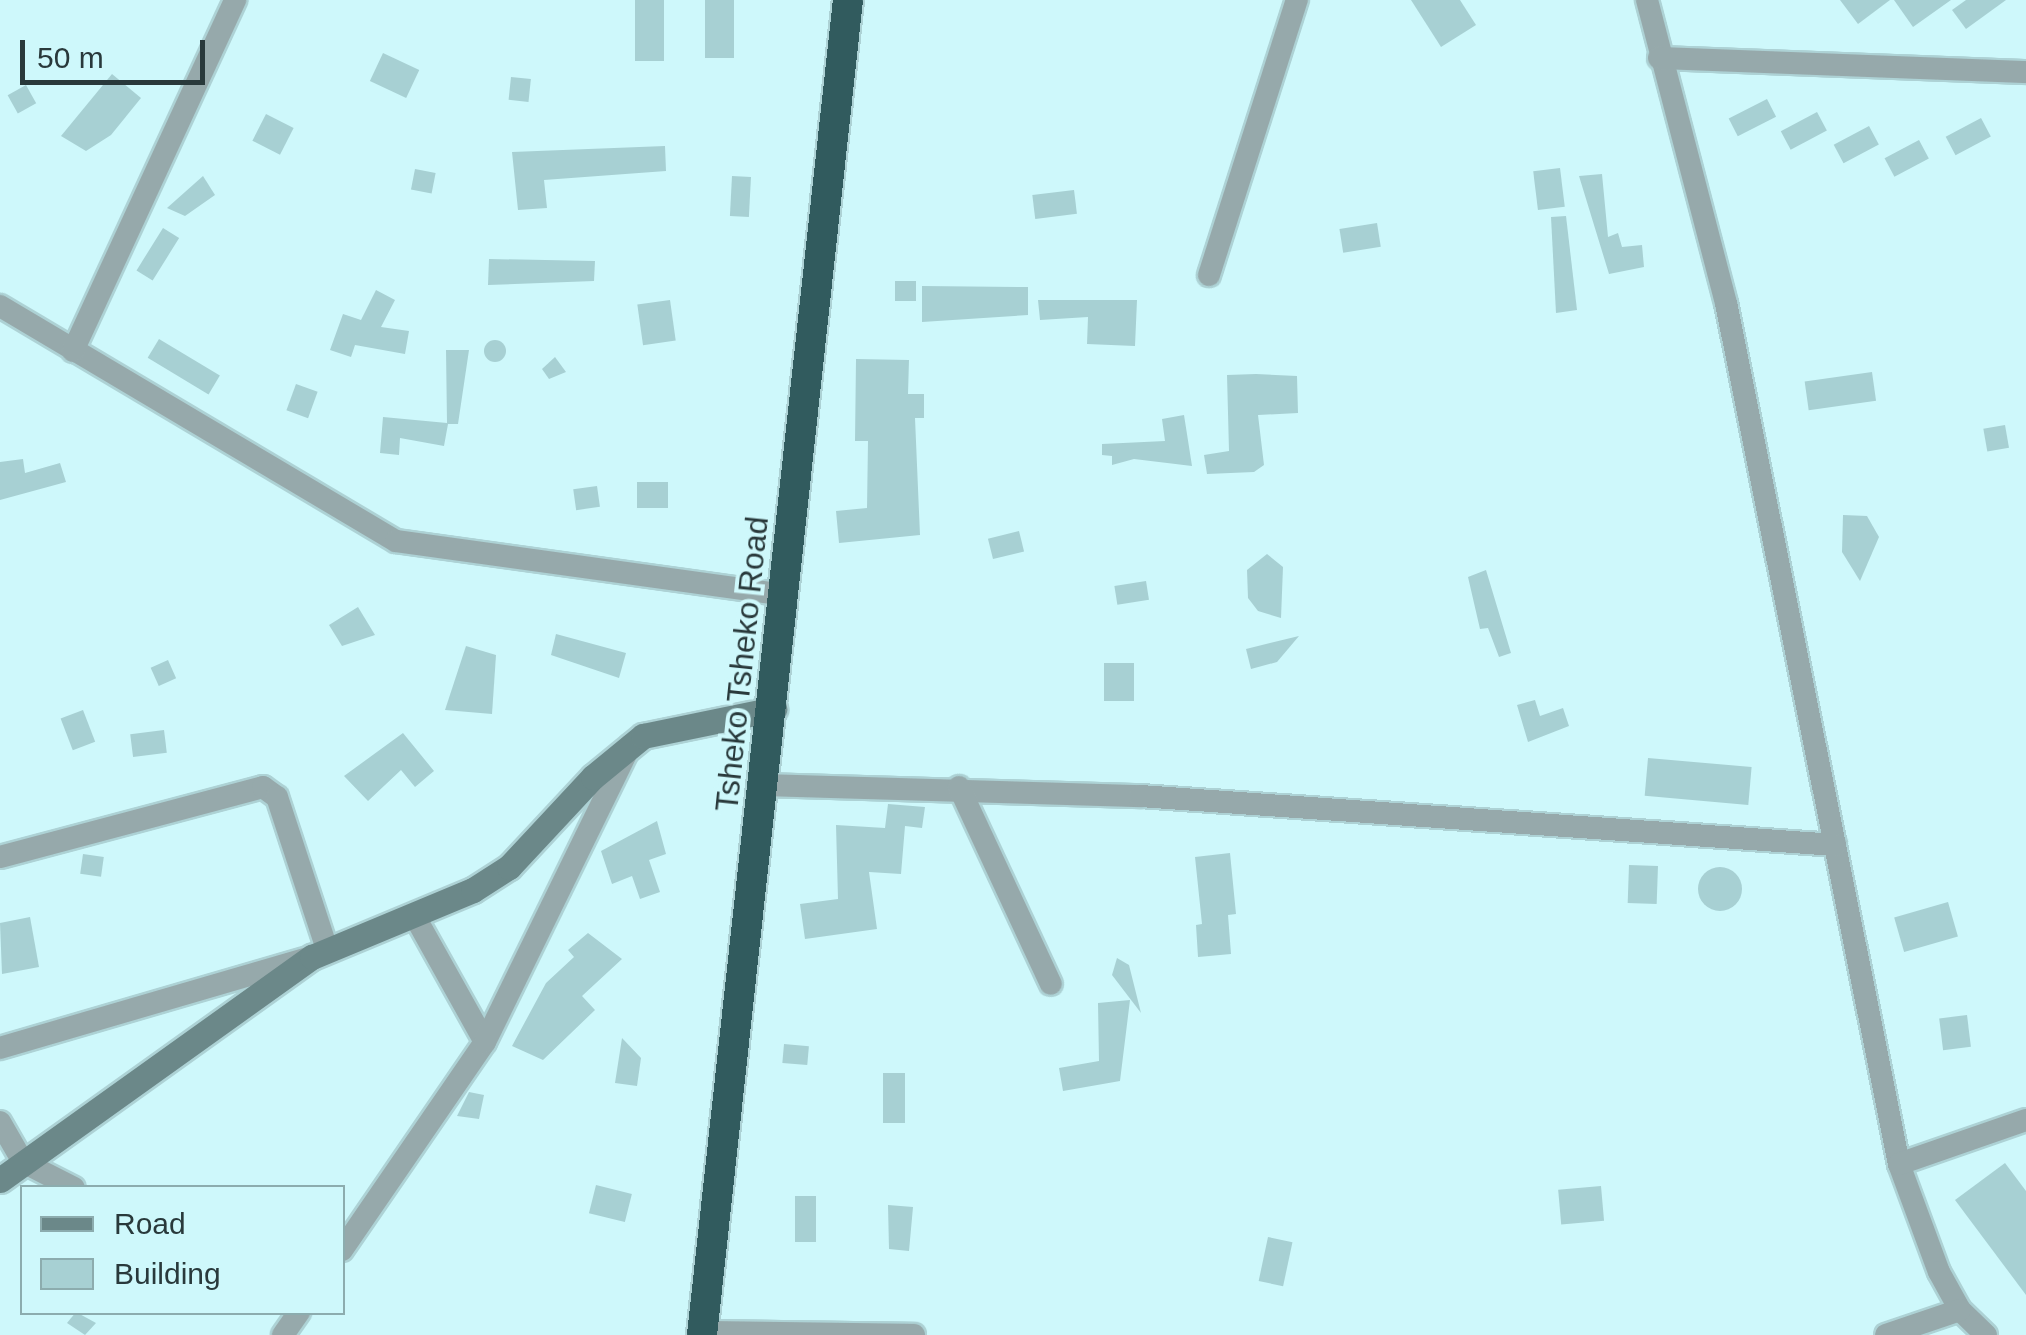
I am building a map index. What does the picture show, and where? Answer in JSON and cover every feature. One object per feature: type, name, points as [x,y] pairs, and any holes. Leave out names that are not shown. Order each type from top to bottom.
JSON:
[{"type":"highway","name":"Tsheko Tsheko Road","points":[[703,1334],[766,784],[848,0]]},
{"type":"street","points":[[73,351],[235,0]]},
{"type":"street","points":[[1209,275],[1297,0]]},
{"type":"street","points":[[1647,0],[1659,58],[1726,303],[1898,1164],[1920,1233],[1960,1310],[1986,1335]]},
{"type":"street","points":[[1659,58],[2026,72]]},
{"type":"street","points":[[0,306],[396,541],[784,595]]},
{"type":"street","points":[[0,1048],[320,953],[414,915],[510,867],[631,745],[657,728],[774,709]]},
{"type":"street","points":[[345,1246],[485,1042],[631,745]]},
{"type":"street","points":[[766,784],[959,787],[1835,845]]},
{"type":"street","points":[[0,857],[263,787],[277,797],[320,953]]},
{"type":"street","points":[[959,787],[1051,984]]},
{"type":"street","points":[[414,915],[485,1042]]},
{"type":"street","points":[[0,1180],[320,953]]},
{"type":"street","points":[[1898,1164],[2026,1120]]},
{"type":"street","points":[[0,1122],[22,1162],[68,1185]]},
{"type":"street","points":[[1886,1335],[1960,1310]]},
{"type":"street","points":[[703,1334],[914,1335]]},
{"type":"building","points":[[635,0],[664,0],[664,61],[635,61]]},
{"type":"building","points":[[705,0],[734,0],[734,58],[705,58]]},
{"type":"building","points":[[1411,0],[1460,0],[1476,25],[1441,47]]},
{"type":"building","points":[[1840,0],[1890,0],[1858,24]]},
{"type":"building","points":[[1894,0],[1951,0],[1913,27]]},
{"type":"building","points":[[1966,0],[2006,0],[1966,29],[1952,10]]},
{"type":"building","points":[[383,53],[419,70],[406,98],[370,81]]},
{"type":"building","points":[[112,74],[141,98],[111,135],[86,151],[61,136]]},
{"type":"building","points":[[511,77],[531,79],[528,102],[509,100]]},
{"type":"building","points":[[26,85],[36,103],[18,114],[8,95]]},
{"type":"building","points":[[1767,99],[1776,117],[1738,136],[1729,119]]},
{"type":"building","points":[[1817,112],[1827,131],[1791,150],[1781,131]]},
{"type":"building","points":[[266,114],[294,128],[280,155],[252,141]]},
{"type":"building","points":[[1981,118],[1991,137],[1956,155],[1946,137]]},
{"type":"building","points":[[1869,126],[1879,145],[1844,163],[1834,145]]},
{"type":"building","points":[[1919,140],[1929,159],[1894,177],[1885,158]]},
{"type":"building","points":[[665,146],[666,171],[544,180],[547,208],[518,210],[512,152]]},
{"type":"building","points":[[1560,168],[1565,207],[1538,210],[1533,171]]},
{"type":"building","points":[[415,169],[436,173],[432,194],[411,190]]},
{"type":"building","points":[[1602,174],[1608,237],[1618,233],[1622,247],[1642,245],[1644,267],[1609,274],[1579,176]]},
{"type":"building","points":[[203,176],[215,195],[185,216],[167,208]]},
{"type":"building","points":[[732,176],[751,177],[749,217],[730,216]]},
{"type":"building","points":[[1074,190],[1077,214],[1035,219],[1032,195]]},
{"type":"building","points":[[1566,216],[1577,310],[1556,313],[1551,217]]},
{"type":"building","points":[[1377,223],[1381,247],[1343,253],[1339,229]]},
{"type":"building","points":[[163,228],[179,238],[153,280],[137,270]]},
{"type":"building","points":[[489,259],[595,261],[594,281],[488,285]]},
{"type":"building","points":[[895,281],[916,281],[916,301],[895,301]]},
{"type":"building","points":[[922,286],[1028,287],[1028,315],[922,322]]},
{"type":"building","points":[[376,290],[395,300],[381,327],[409,331],[405,354],[355,345],[351,357],[330,350],[343,314],[361,320]]},
{"type":"building","points":[[670,300],[676,341],[643,345],[637,305]]},
{"type":"building","points":[[1038,300],[1137,300],[1135,346],[1087,344],[1088,317],[1040,320]]},
{"type":"building","points":[[159,339],[220,376],[209,394],[148,358]]},
{"type":"building","points":[[495,340],[503,343],[503,359],[495,362],[487,359],[484,351],[487,343]]},
{"type":"building","points":[[446,350],[469,350],[458,424],[448,424],[444,446],[400,438],[399,455],[380,453],[383,417],[447,423]]},
{"type":"building","points":[[555,357],[566,372],[549,379],[542,369]]},
{"type":"building","points":[[856,359],[909,360],[908,394],[924,394],[924,418],[915,418],[920,535],[839,543],[836,511],[867,508],[868,441],[855,441]]},
{"type":"building","points":[[1872,372],[1876,401],[1809,410],[1805,381]]},
{"type":"building","points":[[1227,375],[1297,376],[1298,413],[1258,415],[1264,465],[1254,472],[1207,474],[1204,455],[1229,451]]},
{"type":"building","points":[[296,384],[318,392],[308,418],[286,410]]},
{"type":"building","points":[[1184,415],[1192,466],[1134,459],[1112,465],[1112,456],[1102,455],[1102,444],[1165,441],[1162,419]]},
{"type":"building","points":[[2005,425],[2009,448],[1987,451],[1983,429]]},
{"type":"building","points":[[23,459],[25,473],[60,463],[66,482],[0,500],[0,462]]},
{"type":"building","points":[[637,482],[668,482],[668,508],[637,508]]},
{"type":"building","points":[[597,486],[600,507],[576,510],[573,489]]},
{"type":"building","points":[[1843,515],[1867,516],[1879,537],[1860,581],[1842,552]]},
{"type":"building","points":[[1019,531],[1024,551],[993,559],[988,539]]},
{"type":"building","points":[[1267,554],[1283,567],[1281,618],[1258,611],[1248,598],[1247,570]]},
{"type":"building","points":[[1486,570],[1511,653],[1499,657],[1488,628],[1480,629],[1468,577]]},
{"type":"building","points":[[1146,581],[1149,600],[1117,605],[1114,586]]},
{"type":"building","points":[[358,607],[375,635],[342,646],[329,625]]},
{"type":"building","points":[[556,634],[626,653],[619,678],[551,655]]},
{"type":"building","points":[[1299,636],[1277,662],[1251,669],[1246,649]]},
{"type":"building","points":[[466,646],[496,655],[492,714],[445,710]]},
{"type":"building","points":[[168,660],[176,678],[159,686],[151,668]]},
{"type":"building","points":[[1104,663],[1134,663],[1134,701],[1104,701]]},
{"type":"building","points":[[1535,700],[1540,716],[1563,708],[1569,726],[1528,742],[1517,705]]},
{"type":"building","points":[[83,710],[95,742],[73,750],[61,719]]},
{"type":"building","points":[[164,730],[167,753],[133,757],[130,734]]},
{"type":"building","points":[[403,733],[434,771],[415,787],[401,770],[368,801],[344,776]]},
{"type":"building","points":[[1648,758],[1752,767],[1748,805],[1645,796]]},
{"type":"building","points":[[888,804],[925,807],[922,828],[905,826],[901,874],[869,872],[877,929],[805,939],[800,904],[838,899],[836,825],[885,828]]},
{"type":"building","points":[[657,821],[666,854],[649,860],[660,892],[640,899],[632,876],[612,884],[601,851]]},
{"type":"building","points":[[1230,853],[1236,914],[1228,915],[1231,954],[1198,957],[1196,925],[1202,924],[1195,857]]},
{"type":"building","points":[[83,854],[104,857],[101,877],[80,874]]},
{"type":"building","points":[[1629,865],[1658,866],[1657,904],[1628,903]]},
{"type":"building","points":[[1720,867],[1735,874],[1742,889],[1735,904],[1720,911],[1705,904],[1698,889],[1705,874]]},
{"type":"building","points":[[1948,902],[1958,937],[1904,952],[1894,917]]},
{"type":"building","points":[[30,917],[39,967],[2,974],[0,923]]},
{"type":"building","points":[[588,933],[622,959],[582,996],[595,1010],[543,1060],[512,1046],[546,983],[574,957],[568,950]]},
{"type":"building","points":[[1117,958],[1129,965],[1141,1013],[1112,975]]},
{"type":"building","points":[[1130,1000],[1120,1081],[1063,1091],[1059,1068],[1099,1061],[1098,1003]]},
{"type":"building","points":[[1967,1015],[1971,1047],[1943,1050],[1939,1018]]},
{"type":"building","points":[[622,1038],[641,1058],[637,1086],[615,1083]]},
{"type":"building","points":[[784,1044],[809,1046],[807,1065],[782,1063]]},
{"type":"building","points":[[883,1073],[905,1073],[905,1123],[883,1123]]},
{"type":"building","points":[[469,1092],[484,1095],[479,1119],[457,1116]]},
{"type":"building","points":[[2005,1163],[2026,1191],[2026,1295],[1955,1200]]},
{"type":"building","points":[[596,1185],[632,1194],[625,1222],[589,1213]]},
{"type":"building","points":[[1601,1186],[1604,1221],[1561,1225],[1558,1190]]},
{"type":"building","points":[[795,1196],[816,1196],[816,1242],[795,1242]]},
{"type":"building","points":[[888,1205],[913,1207],[909,1251],[889,1249]]},
{"type":"building","points":[[1268,1237],[1292,1242],[1283,1286],[1259,1281]]},
{"type":"building","points":[[74,1315],[81,1315],[96,1323],[85,1335],[67,1323]]}]
